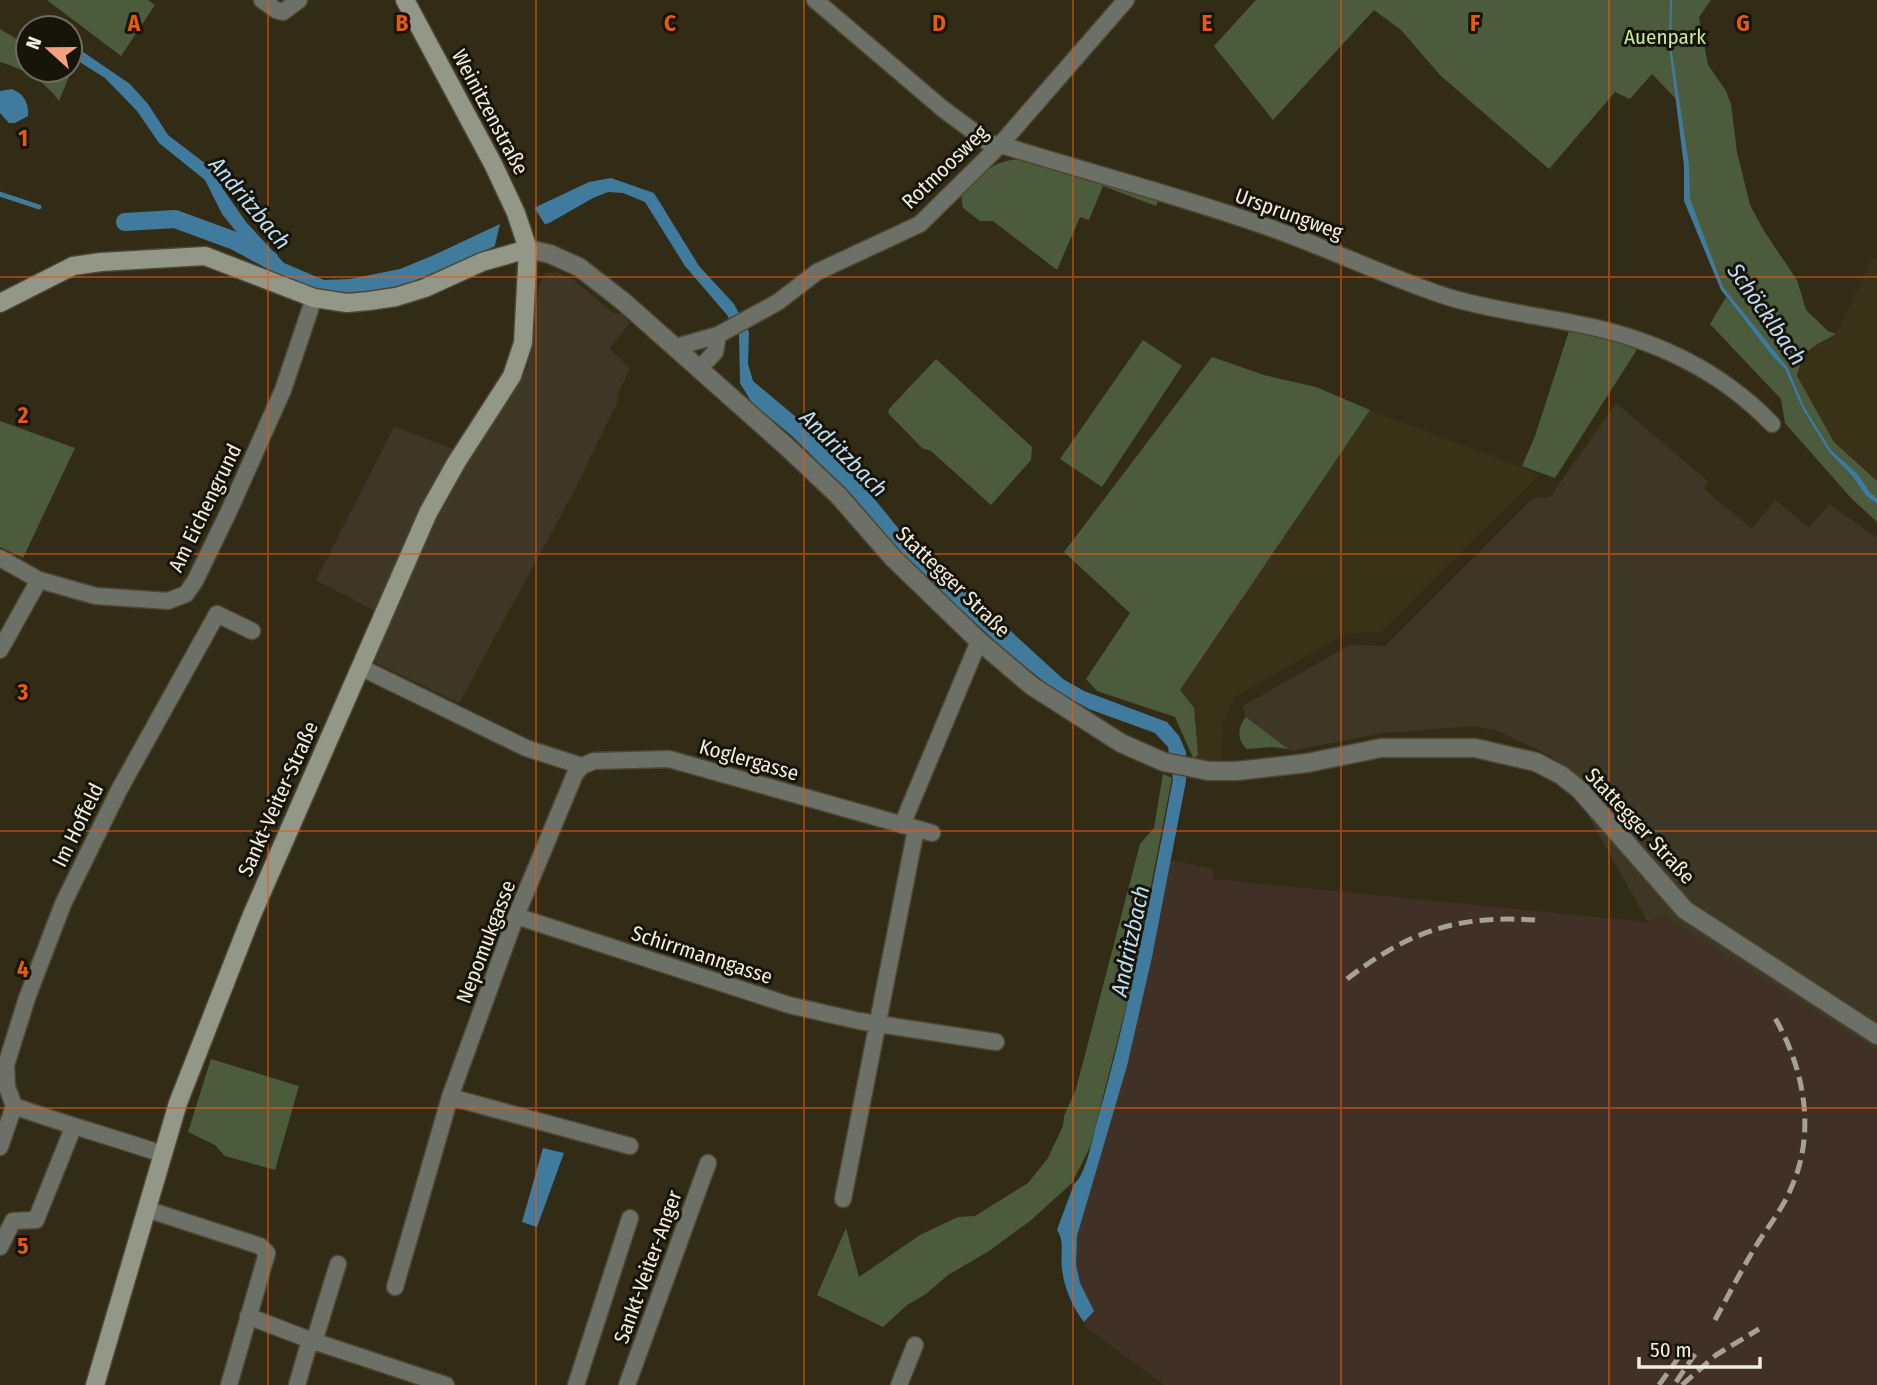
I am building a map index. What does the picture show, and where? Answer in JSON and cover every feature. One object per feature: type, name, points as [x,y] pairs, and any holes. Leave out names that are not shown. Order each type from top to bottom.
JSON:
[{"type":"main road","name":"Weinitzenstraße","points":[[404,0],[493,164],[516,212],[526,243]]},
{"type":"main road","points":[[0,303],[73,266],[205,256],[314,298],[347,303],[396,297],[425,288],[526,243]]},
{"type":"main road","name":"Sankt-Veiter-Straße","points":[[96,1385],[178,1103],[251,917],[428,513],[456,463],[512,376],[523,343],[526,243]]},
{"type":"street","points":[[262,0],[284,12],[299,0]]},
{"type":"street","name":"Ursprungweg","points":[[815,0],[943,109],[989,143],[1232,215],[1450,298],[1514,314],[1578,324],[1660,346],[1736,391],[1772,424]]},
{"type":"street","name":"Rotmoosweg","points":[[676,347],[724,331],[778,302],[817,272],[920,224],[999,146],[1126,0]]},
{"type":"street","name":"Stattegger Straße","points":[[526,243],[579,267],[676,347],[838,495],[892,558],[979,641],[1046,696],[1121,743],[1164,762],[1209,771],[1307,763],[1381,748],[1475,748],[1536,762],[1561,775],[1580,790],[1685,910],[1877,1035]]},
{"type":"street","name":"Am Eichengrund","points":[[0,558],[39,580],[96,596],[168,601],[186,594],[229,511],[283,390],[314,298]]},
{"type":"street","points":[[699,369],[715,352],[724,331]]},
{"type":"street","points":[[0,650],[39,580]]},
{"type":"street","name":"Im Hoffeld","points":[[14,1106],[7,1087],[6,1065],[27,998],[63,904],[119,790],[218,614],[252,631]]},
{"type":"street","points":[[843,1199],[917,829],[979,641]]},
{"type":"street","name":"Koglergasse","points":[[362,668],[526,748],[582,766],[594,761],[669,760],[917,829]]},
{"type":"street","name":"Nepomukgasse","points":[[395,1287],[450,1097],[516,916],[576,774],[582,766]]},
{"type":"street","name":"Schirrmanngasse","points":[[516,916],[789,1005],[877,1024],[996,1042]]},
{"type":"street","points":[[450,1097],[630,1146]]},
{"type":"street","points":[[0,1147],[14,1106],[73,1128],[98,1133],[162,1154]]},
{"type":"street","points":[[0,1247],[13,1221],[36,1220],[73,1128]]},
{"type":"street","name":"Sankt-Veiter-Anger","points":[[627,1385],[708,1163]]},
{"type":"street","points":[[146,1209],[260,1246],[267,1253],[229,1385]]},
{"type":"street","points":[[576,1385],[630,1218]]},
{"type":"street","points":[[296,1385],[338,1264]]},
{"type":"street","points":[[248,1316],[312,1341],[446,1385]]},
{"type":"street","points":[[899,1385],[915,1345]]},
{"type":"shaded area","points":[[1872,258],[1877,260],[1877,481],[1834,442],[1796,376],[1801,357],[1815,345],[1836,334]]},
{"type":"shaded area","points":[[556,272],[574,280],[613,313],[622,314],[630,323],[609,349],[630,368],[618,394],[617,403],[573,493],[459,703],[370,660],[388,618],[316,580],[394,427],[472,456],[528,366],[539,286],[544,274]]},
{"type":"shaded area","points":[[1616,403],[1709,482],[1703,488],[1752,529],[1775,500],[1809,528],[1829,504],[1877,538],[1877,1051],[1664,916],[1648,922],[1557,760],[1539,750],[1497,731],[1476,726],[1384,733],[1291,751],[1246,717],[1243,706],[1350,645],[1385,646],[1533,498],[1550,497]]},
{"type":"shaded area","points":[[1370,410],[1540,474],[1381,632],[1347,633],[1235,697],[1223,723],[1222,761],[1194,760],[1180,690]]},
{"type":"shaded area","points":[[1165,859],[1214,869],[1213,879],[1648,922],[1664,916],[1877,1051],[1877,1385],[1164,1385],[1085,1326],[1069,1262]]},
{"type":"green space","points":[[47,0],[148,0],[155,5],[121,56],[84,28],[84,14],[66,14]]},
{"type":"green space","name":"Auenpark","points":[[1256,0],[1711,0],[1699,17],[1708,65],[1726,91],[1731,104],[1737,152],[1750,205],[1797,280],[1806,310],[1828,331],[1836,334],[1806,354],[1797,376],[1834,442],[1877,481],[1877,498],[1858,474],[1831,450],[1804,406],[1788,368],[1779,362],[1722,290],[1687,200],[1686,166],[1677,100],[1652,74],[1630,99],[1615,92],[1549,169],[1441,76],[1401,30],[1374,10],[1273,120],[1214,46]]},
{"type":"green space","points":[[0,29],[14,38],[14,67],[0,62]]},
{"type":"green space","points":[[43,84],[66,84],[59,101]]},
{"type":"green space","points":[[1023,159],[1159,198],[1156,206],[1103,186],[1089,220],[1080,217],[1057,270],[993,221],[980,221],[963,208],[961,194],[982,174],[1003,162]]},
{"type":"green space","points":[[1726,297],[1785,369],[1802,408],[1829,452],[1853,477],[1866,496],[1877,504],[1877,522],[1851,498],[1785,423],[1781,399],[1710,324]]},
{"type":"green space","points":[[1569,331],[1636,344],[1636,351],[1555,478],[1522,466],[1535,436]]},
{"type":"green space","points":[[1143,340],[1182,366],[1102,487],[1060,459]]},
{"type":"green space","points":[[1212,357],[1264,375],[1316,387],[1370,410],[1180,690],[1194,708],[1198,754],[1194,760],[1175,717],[1097,691],[1086,679],[1130,613],[1064,552]]},
{"type":"green space","points":[[936,359],[1032,447],[1031,460],[991,505],[931,451],[922,448],[888,413]]},
{"type":"green space","points":[[0,421],[75,448],[23,558],[0,547]]},
{"type":"green space","points":[[1246,717],[1288,749],[1247,749],[1239,734]]},
{"type":"green space","points":[[1163,774],[1172,778],[1132,984],[1090,1147],[1072,1183],[1030,1221],[989,1251],[948,1275],[926,1294],[907,1305],[883,1327],[817,1295],[846,1228],[859,1277],[920,1235],[958,1217],[975,1216],[1028,1183],[1048,1158],[1076,1089],[1140,844],[1154,828]]},
{"type":"green space","points":[[211,1059],[299,1086],[275,1170],[225,1156],[215,1145],[188,1132]]},
{"type":"water","name":"Schöcklbach","points":[[1670,0],[1671,46],[1689,165],[1690,199],[1723,287],[1788,368],[1804,406],[1831,450],[1858,474],[1877,498],[1877,504],[1866,496],[1853,477],[1829,452],[1802,408],[1785,369],[1721,290],[1684,201],[1684,166],[1669,46]]},
{"type":"water","points":[[84,53],[130,84],[148,104],[168,135],[215,171],[223,189],[246,222],[284,263],[324,280],[350,279],[400,269],[589,182],[611,178],[654,193],[699,266],[734,304],[749,332],[748,364],[753,381],[796,417],[863,485],[916,550],[966,590],[1063,679],[1084,691],[1167,722],[1179,736],[1186,752],[1186,781],[1152,957],[1127,1066],[1077,1236],[1076,1265],[1080,1283],[1094,1311],[1084,1322],[1065,1283],[1061,1239],[1057,1230],[1074,1184],[1088,1157],[1129,996],[1173,779],[1168,747],[1155,733],[1089,709],[1053,689],[1005,650],[912,565],[852,495],[792,436],[752,403],[740,383],[739,335],[727,315],[685,266],[645,202],[623,193],[608,192],[551,222],[412,282],[384,291],[347,295],[315,291],[280,277],[264,266],[222,214],[205,180],[159,143],[137,111],[105,78],[84,65]]},
{"type":"water","points":[[12,89],[25,100],[28,116],[9,123],[0,113],[0,91]]},
{"type":"water","points":[[543,1148],[564,1153],[537,1227],[522,1222]]},
{"type":"pier","points":[[532,204],[546,226],[494,249],[501,220]]},
{"type":"waterway","points":[[0,194],[39,207]]},
{"type":"waterway","name":"Andritzbach","points":[[125,222],[175,219],[235,241],[270,260]]},
{"type":"railway","points":[[1347,979],[1392,949],[1435,930],[1481,920],[1535,920]]},
{"type":"railway","points":[[1715,1320],[1789,1193],[1800,1164],[1805,1120],[1799,1075],[1772,1013]]},
{"type":"railway","points":[[1682,1385],[1716,1355],[1759,1329]]},
{"type":"railway","points":[[1659,1385],[1686,1347]]},
{"type":"railway","points":[[1676,1382],[1695,1354]]}]
